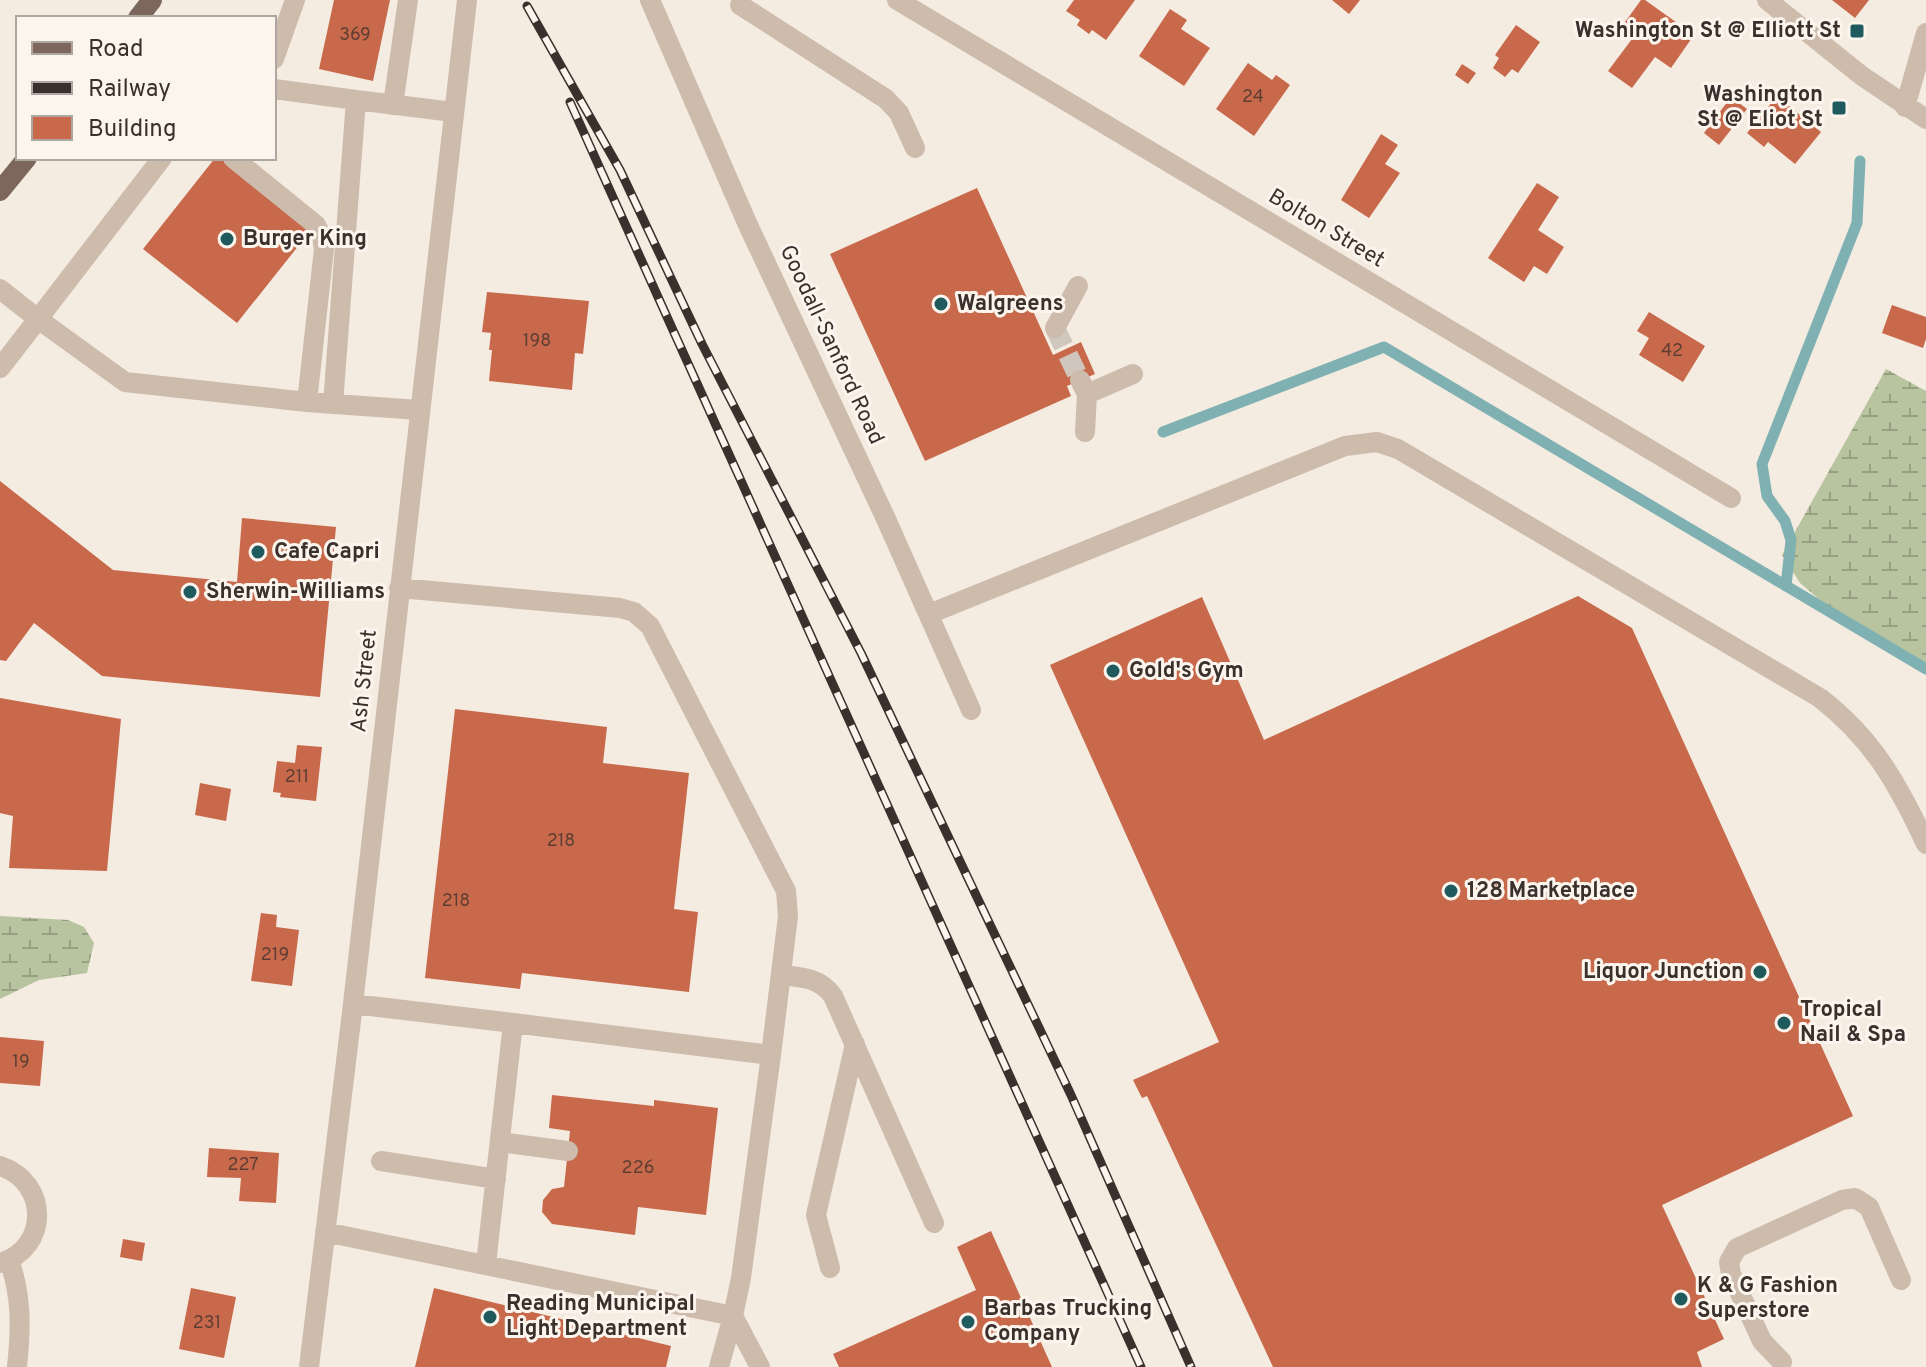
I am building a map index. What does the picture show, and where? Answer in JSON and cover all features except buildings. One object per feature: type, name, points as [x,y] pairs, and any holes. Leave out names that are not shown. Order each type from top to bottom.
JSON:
[{"type":"main road","points":[[0,191],[25,160]]},
{"type":"street","points":[[276,53],[295,0]]},
{"type":"street","points":[[393,105],[408,0]]},
{"type":"street","name":"Ash Street","points":[[309,1367],[467,0]]},
{"type":"street","name":"Goodall-Sanford Road","points":[[650,0],[748,225],[971,710]]},
{"type":"street","name":"Bolton Street","points":[[897,0],[1731,498]]},
{"type":"street","points":[[1767,0],[1905,107],[1926,119]]},
{"type":"street","points":[[740,5],[886,99],[899,113],[915,148]]},
{"type":"street","points":[[1905,107],[1926,33]]},
{"type":"street","points":[[276,89],[453,112]]},
{"type":"street","points":[[333,404],[356,100]]},
{"type":"street","points":[[0,368],[160,160]]},
{"type":"street","points":[[235,160],[316,225],[322,237],[324,249],[307,402]]},
{"type":"street","points":[[1055,328],[1078,286]]},
{"type":"street","points":[[0,289],[125,382],[307,402],[419,410]]},
{"type":"street","points":[[1085,432],[1084,387],[1133,374]]},
{"type":"street","points":[[929,614],[1345,446],[1356,442],[1377,442],[1398,449],[1820,698],[1850,723],[1883,762],[1900,789],[1926,844]]},
{"type":"street","points":[[399,588],[620,608],[634,612],[645,620],[654,631],[784,886],[788,910],[781,975],[741,1278],[719,1367]]},
{"type":"street","points":[[781,975],[815,980],[827,988],[934,1223]]},
{"type":"street","points":[[353,1004],[771,1055]]},
{"type":"street","points":[[486,1264],[513,1023]]},
{"type":"street","points":[[830,1268],[816,1215],[855,1044]]},
{"type":"street","points":[[500,1142],[568,1151]]},
{"type":"street","points":[[381,1161],[496,1179]]},
{"type":"street","points":[[0,1166],[23,1179],[38,1207],[37,1229],[32,1239],[26,1248],[4,1262],[17,1282],[20,1302],[17,1367]]},
{"type":"street","points":[[1782,1362],[1762,1341],[1729,1270],[1730,1258],[1737,1248],[1842,1200],[1855,1198],[1869,1207],[1901,1280]]},
{"type":"street","points":[[325,1232],[733,1316]]},
{"type":"street","points":[[733,1316],[760,1367]]},
{"type":"green space","points":[[1886,369],[1926,391],[1926,675],[1826,605],[1800,583],[1782,555]]},
{"type":"green space","points":[[0,916],[68,920],[84,927],[94,943],[87,973],[39,980],[0,999]]},
{"type":"waterway","points":[[1786,586],[1791,540],[1785,521],[1767,496],[1762,464],[1857,223],[1860,161]]},
{"type":"waterway","points":[[1163,432],[1384,347],[1926,669]]},
{"type":"tunnel","points":[[1055,328],[1080,380]]},
{"type":"railway","points":[[527,6],[620,170],[702,344],[861,653],[1071,1095],[1191,1367]]},
{"type":"railway","points":[[570,102],[1141,1367]]},
{"type":"place","name":"Washington St @ Elliott St","points":[[1857,31]]},
{"type":"place","name":"Washington St @ Eliot St","points":[[1839,108]]},
{"type":"place","name":"Burger King","points":[[227,239]]},
{"type":"place","name":"Walgreens","points":[[941,304]]},
{"type":"place","name":"Cafe Capri","points":[[258,552]]},
{"type":"place","name":"Sherwin-Williams","points":[[190,592]]},
{"type":"place","name":"Gold's Gym","points":[[1113,671]]},
{"type":"place","name":"128 Marketplace","points":[[1451,891]]},
{"type":"place","name":"Liquor Junction","points":[[1760,972]]},
{"type":"place","name":"Tropical Nail & Spa","points":[[1784,1023]]},
{"type":"place","name":"K & G Fashion Superstore","points":[[1681,1299]]},
{"type":"place","name":"Reading Municipal Light Department","points":[[490,1317]]},
{"type":"place","name":"Barbas Trucking Company","points":[[968,1322]]}]
